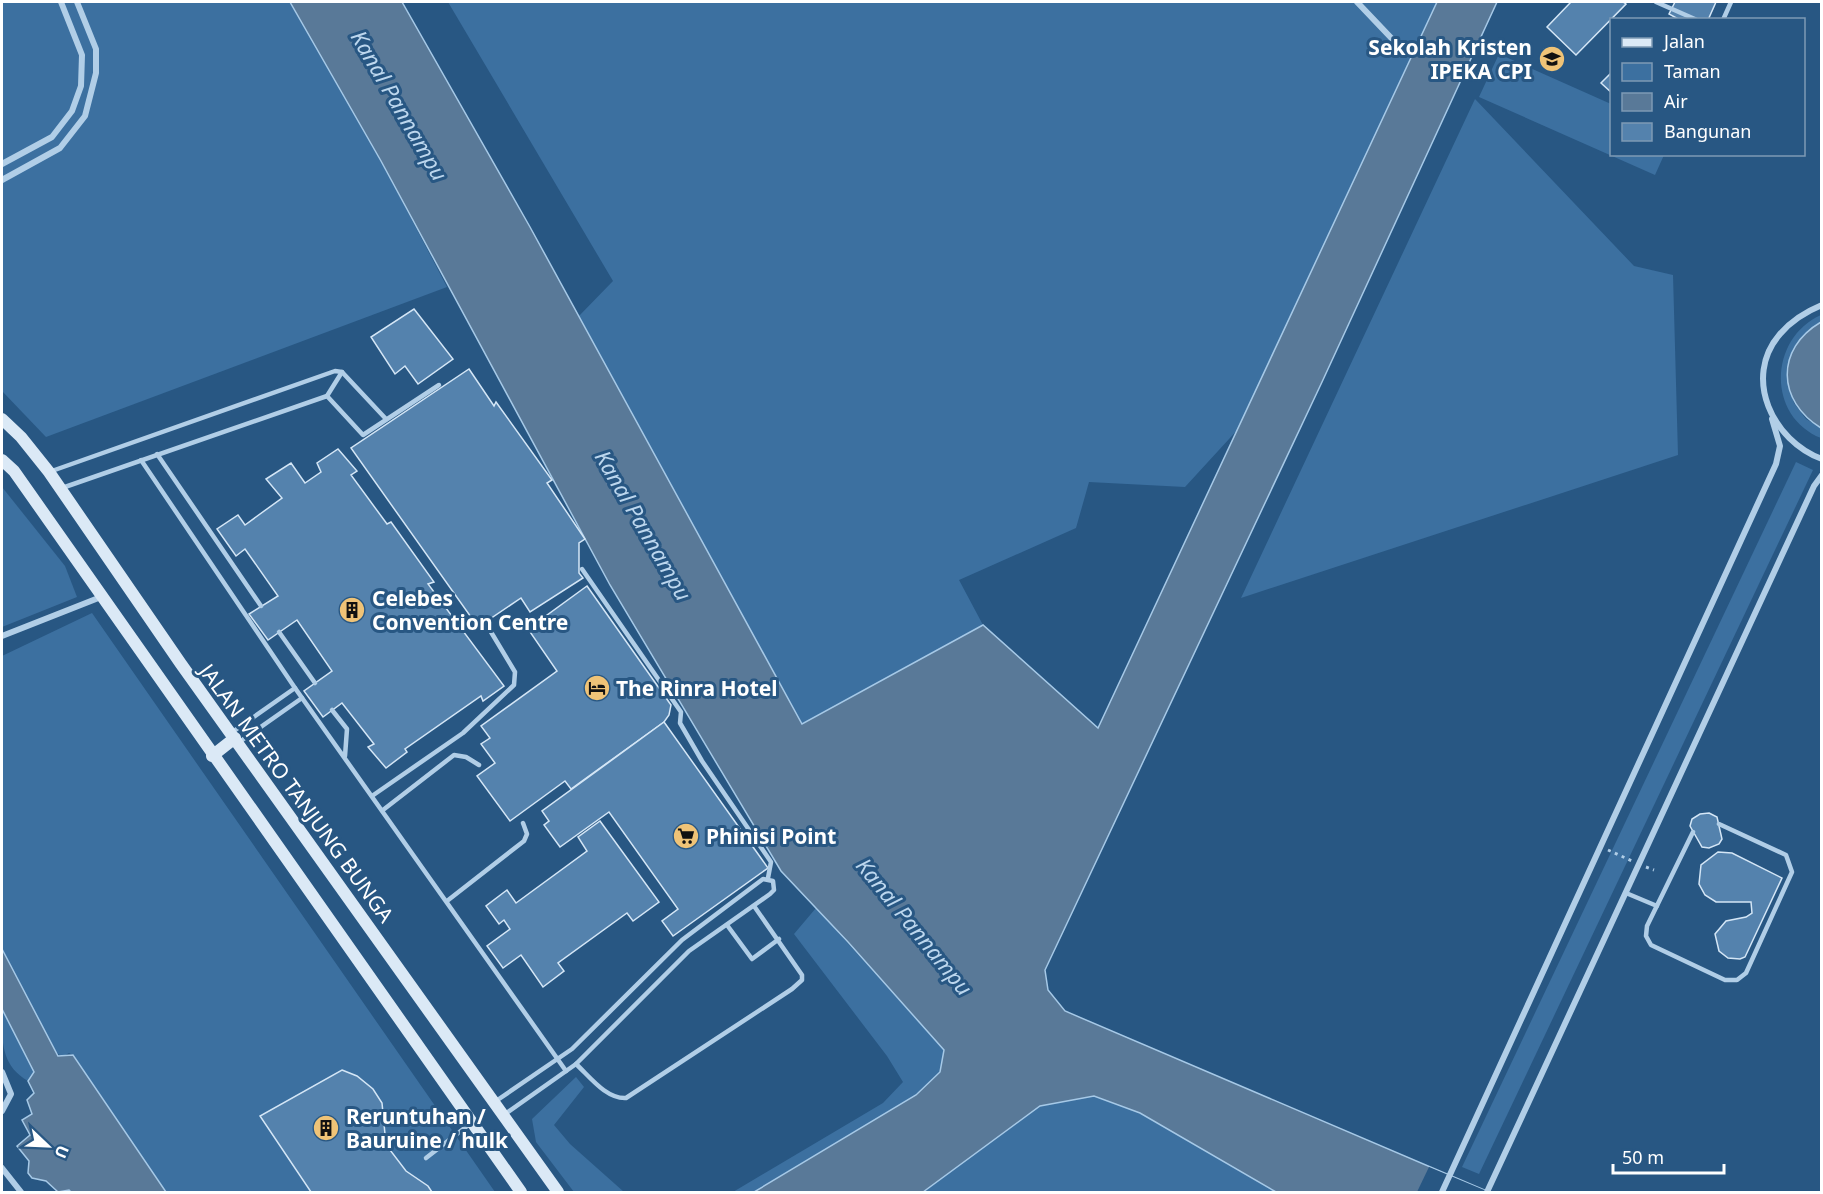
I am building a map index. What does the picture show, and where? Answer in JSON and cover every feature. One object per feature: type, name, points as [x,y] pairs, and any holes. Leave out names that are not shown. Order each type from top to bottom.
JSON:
[{"type":"main road","name":"JALAN METRO TANJUNG BUNGA","points":[[2,419],[21,437],[61,488],[235,738],[558,1192]]},
{"type":"main road","points":[[2,460],[14,471],[212,756],[521,1192]]},
{"type":"main road","points":[[212,756],[235,738]]},
{"type":"street","points":[[2,164],[52,137],[72,111],[81,86],[82,55],[61,2]]},
{"type":"street","points":[[2,180],[60,148],[85,116],[96,73],[96,49],[77,2]]},
{"type":"street","points":[[1357,2],[1396,43]]},
{"type":"street","points":[[72,111],[85,116]]},
{"type":"street","points":[[1442,1192],[1776,464],[1780,446],[1764,391],[1766,362],[1778,336],[1798,315],[1821,305]]},
{"type":"street","points":[[1772,419],[1790,442],[1807,454],[1821,459]]},
{"type":"street","points":[[1486,1192],[1821,475]]},
{"type":"street","points":[[2,636],[101,597]]},
{"type":"street","points":[[2,1072],[11,1095],[2,1111]]},
{"type":"street","points":[[2,1168],[21,1192]]},
{"type":"lane","points":[[1656,2],[1692,18]]},
{"type":"lane","points":[[1724,18],[1731,2]]},
{"type":"lane","points":[[49,472],[334,371],[342,372],[386,419]]},
{"type":"lane","points":[[61,488],[327,396],[342,372]]},
{"type":"lane","points":[[327,396],[363,435],[439,385]]},
{"type":"lane","points":[[157,454],[261,606]]},
{"type":"lane","points":[[141,460],[295,688],[566,1071]]},
{"type":"lane","points":[[582,570],[681,712],[680,723],[702,761],[761,844],[771,862],[768,879]]},
{"type":"lane","points":[[279,632],[315,683]]},
{"type":"lane","points":[[372,796],[463,733],[514,685],[515,672],[491,632]]},
{"type":"lane","points":[[235,738],[295,688]]},
{"type":"lane","points":[[235,738],[302,698]]},
{"type":"lane","points":[[332,710],[347,729],[345,757]]},
{"type":"lane","points":[[383,810],[454,756],[466,757],[479,765]]},
{"type":"lane","points":[[447,901],[524,841],[527,834],[523,823]]},
{"type":"lane","points":[[1693,832],[1647,926],[1646,936],[1651,945],[1725,980],[1737,980],[1746,973],[1792,872],[1791,863],[1786,855],[1719,824]]},
{"type":"lane","points":[[493,1103],[572,1049],[682,940],[763,879],[768,879],[775,885],[774,890],[754,906],[689,951],[576,1064],[502,1116]]},
{"type":"lane","points":[[1626,893],[1657,906]]},
{"type":"lane","points":[[576,1064],[617,1098],[626,1098],[792,989],[802,980],[802,975],[754,906]]},
{"type":"lane","points":[[727,925],[752,959],[778,939]]},
{"type":"lane","points":[[648,973],[656,983]]},
{"type":"lane","points":[[426,1158],[471,1123]]},
{"type":"path","points":[[1600,847],[1639,864]]},
{"type":"green space","points":[[2,2],[290,2],[381,161],[447,287],[46,437],[2,391]]},
{"type":"green space","points":[[448,2],[1437,2],[1240,427],[1185,487],[1089,482],[1076,528],[959,580],[983,625],[802,724],[579,316],[613,281]]},
{"type":"green space","points":[[1499,54],[1610,104],[1610,155],[1479,97]]},
{"type":"green space","points":[[1475,99],[1634,266],[1673,275],[1678,455],[1241,598]]},
{"type":"green space","points":[[1612,156],[1664,156],[1655,175]]},
{"type":"green space","points":[[1821,315],[1821,322],[1807,331],[1788,384],[1794,403],[1806,419],[1821,428],[1821,438],[1803,427],[1790,413],[1783,395],[1781,377],[1784,358],[1791,341],[1804,326]]},
{"type":"green space","points":[[1796,462],[1813,470],[1479,1174],[1462,1167]]},
{"type":"green space","points":[[2,487],[65,566],[77,597],[2,627]]},
{"type":"green space","points":[[92,613],[495,1192],[166,1192],[73,1055],[69,1053],[62,1057],[56,1052],[2,949],[2,656]]},
{"type":"green space","points":[[816,908],[944,1050],[940,1072],[916,1095],[754,1192],[733,1192],[883,1103],[903,1082],[887,1056],[794,934]]},
{"type":"green space","points":[[2,1009],[34,1072],[28,1081],[12,1067],[4,1051]]},
{"type":"green space","points":[[576,1077],[584,1087],[554,1125],[570,1144],[624,1192],[574,1192],[536,1142],[532,1119]]},
{"type":"green space","points":[[1094,1096],[1140,1113],[1276,1192],[923,1192],[1040,1106]]},
{"type":"water","name":"Kanal Pannampu","points":[[290,2],[402,2],[530,227],[802,724],[983,625],[1098,728],[1437,2],[1497,2],[1322,382],[1045,970],[1048,990],[1065,1011],[1489,1192],[1276,1192],[1140,1113],[1094,1096],[1040,1106],[923,1192],[754,1192],[916,1095],[940,1072],[944,1050],[781,871],[610,585],[381,161]]},
{"type":"water","points":[[1821,322],[1821,428],[1806,417],[1796,404],[1787,375],[1789,360],[1795,346],[1806,333]]},
{"type":"water","points":[[2,949],[58,1056],[73,1055],[166,1192],[71,1192],[69,1190],[58,1192],[46,1181],[32,1178],[28,1173],[29,1161],[17,1146],[30,1135],[22,1120],[32,1114],[27,1100],[34,1093],[28,1081],[34,1072],[2,1009]]},
{"type":"pier","points":[[1429,1167],[1489,1192],[1417,1192]]},
{"type":"building","points":[[1571,2],[1623,2],[1626,4],[1576,55],[1547,27]]},
{"type":"building","points":[[1675,2],[1716,2],[1709,18],[1676,18],[1669,14]]},
{"type":"building","points":[[1610,74],[1610,91],[1601,83]]},
{"type":"building","points":[[414,309],[453,359],[418,384],[405,366],[395,374],[371,337]]},
{"type":"building","points":[[469,369],[494,406],[496,402],[552,480],[547,483],[585,539],[579,543],[579,573],[583,578],[530,612],[521,598],[478,627],[351,448]]},
{"type":"building","name":"Celebes Convention Centre","points":[[338,449],[357,471],[351,475],[387,524],[391,522],[434,582],[428,584],[504,686],[483,701],[481,696],[405,749],[407,752],[386,768],[368,747],[374,744],[342,703],[323,717],[304,691],[332,671],[297,620],[268,640],[249,614],[278,596],[245,549],[236,556],[217,529],[238,515],[245,525],[282,498],[266,479],[291,463],[305,483],[321,472],[317,463]]},
{"type":"building","name":"The Rinra Hotel","points":[[587,586],[671,705],[669,715],[664,722],[571,789],[565,781],[510,821],[477,776],[495,763],[481,744],[490,738],[481,726],[557,671],[528,629]]},
{"type":"building","name":"Phinisi Point","points":[[664,722],[768,868],[673,936],[662,921],[678,909],[609,812],[560,847],[544,825],[549,821],[542,811]]},
{"type":"building","points":[[1709,813],[1717,817],[1722,839],[1719,844],[1709,848],[1702,847],[1690,826],[1692,819],[1700,814]]},
{"type":"building","points":[[600,821],[659,902],[633,921],[627,913],[558,963],[564,971],[543,987],[521,955],[503,968],[487,946],[510,929],[504,920],[499,924],[486,906],[507,890],[516,903],[587,851],[578,837]]},
{"type":"building","points":[[1718,852],[1732,853],[1782,878],[1745,957],[1740,959],[1728,958],[1719,951],[1715,934],[1726,921],[1746,917],[1752,913],[1751,902],[1716,902],[1705,895],[1699,884],[1701,865]]},
{"type":"building","name":"Reruntuhan / Bauruine / hulk","points":[[342,1070],[357,1076],[373,1089],[382,1103],[385,1134],[390,1150],[406,1171],[428,1186],[432,1192],[311,1192],[260,1116]]},
{"type":"place","name":"Sekolah Kristen IPEKA CPI","points":[[1552,59]]},
{"type":"place","name":"Celebes Convention Centre","points":[[352,610]]},
{"type":"place","name":"The Rinra Hotel","points":[[597,688]]},
{"type":"place","name":"Phinisi Point","points":[[686,836]]},
{"type":"place","name":"Reruntuhan / Bauruine / hulk","points":[[326,1128]]}]
